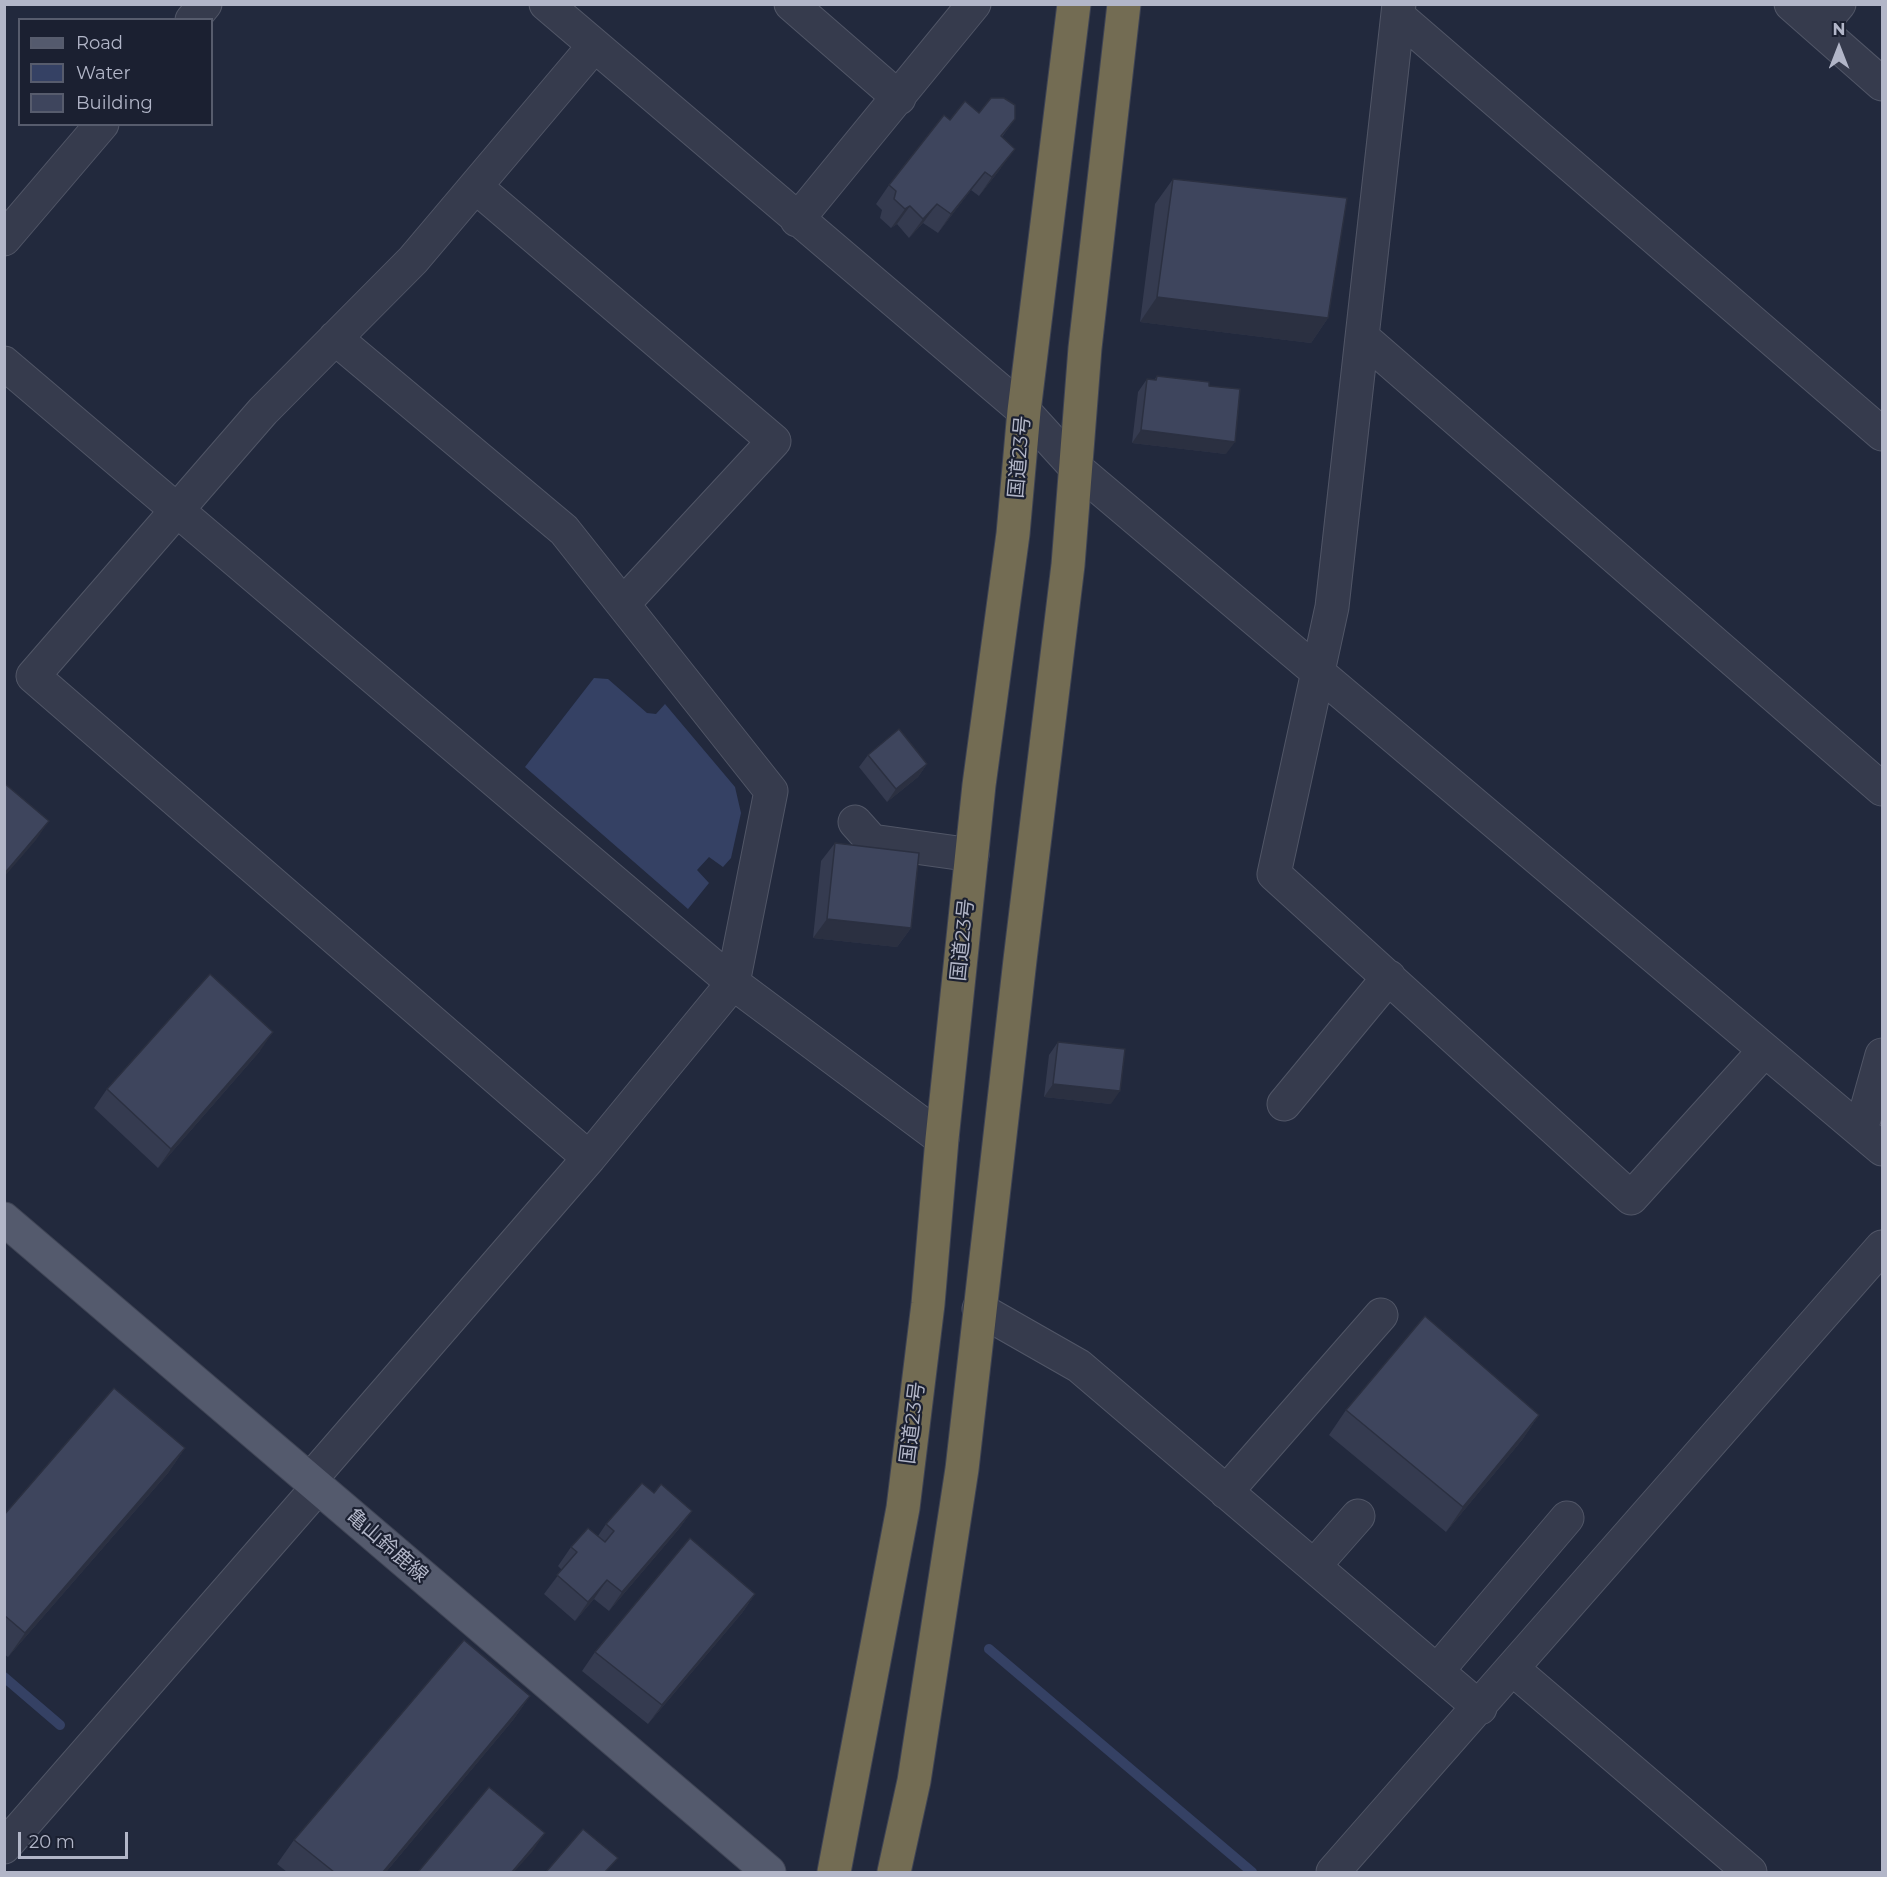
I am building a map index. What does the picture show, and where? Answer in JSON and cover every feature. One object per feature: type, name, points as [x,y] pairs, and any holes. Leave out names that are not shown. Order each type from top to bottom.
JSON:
[{"type":"highway","name":"国道23号","points":[[834,1872],[903,1508],[928,1304],[942,1139],[972,855],[1013,534],[1024,411],[1074,4]]},
{"type":"highway","points":[[894,1872],[914,1781],[947,1579],[1068,565],[1085,348],[1124,4]]},
{"type":"main road","name":"亀山鈴鹿線","points":[[4,1219],[769,1872]]},
{"type":"street","points":[[194,18],[205,4]]},
{"type":"street","points":[[546,4],[1024,411],[1076,468],[1872,1139]]},
{"type":"street","points":[[791,4],[899,98]]},
{"type":"street","points":[[797,220],[974,4]]},
{"type":"street","points":[[1791,4],[1829,16],[1882,84]]},
{"type":"street","points":[[1398,10],[1332,607],[1274,874],[1631,1198],[1765,1050]]},
{"type":"street","points":[[1398,10],[1882,434]]},
{"type":"street","points":[[589,1158],[33,676],[263,411],[413,260],[594,46]]},
{"type":"street","points":[[4,239],[100,126]]},
{"type":"street","points":[[476,187],[774,441],[623,604]]},
{"type":"street","points":[[1362,337],[1882,789]]},
{"type":"street","points":[[4,1847],[314,1484],[589,1158],[733,983],[771,791],[564,530],[335,339]]},
{"type":"street","points":[[4,363],[733,983],[942,1139]]},
{"type":"street","points":[[855,822],[872,842],[972,855]]},
{"type":"street","points":[[1284,1104],[1389,977]]},
{"type":"street","points":[[1872,1139],[1882,1055]]},
{"type":"street","points":[[1333,1872],[1514,1670],[1882,1247]]},
{"type":"street","points":[[979,1309],[1079,1366],[1480,1708]]},
{"type":"street","points":[[1227,1492],[1381,1315]]},
{"type":"street","points":[[1314,1566],[1358,1516]]},
{"type":"street","points":[[1437,1671],[1567,1518]]},
{"type":"street","points":[[1514,1670],[1750,1872]]},
{"type":"water","points":[[594,678],[608,679],[647,713],[656,714],[665,704],[735,787],[741,813],[731,858],[723,867],[709,857],[697,870],[709,883],[688,909],[525,767]]},
{"type":"building","points":[[991,98],[1004,98],[1015,105],[1015,119],[1001,136],[1015,149],[992,177],[985,172],[951,214],[937,204],[923,219],[910,206],[905,209],[894,199],[896,191],[889,185],[944,115],[950,120],[965,101],[979,113]]},
{"type":"building","points":[[1173,179],[1347,198],[1328,318],[1157,297]]},
{"type":"building","points":[[1157,376],[1209,382],[1209,386],[1240,389],[1235,442],[1141,430],[1147,379],[1156,380]]},
{"type":"building","points":[[899,729],[927,764],[896,789],[868,755]]},
{"type":"building","points":[[4,783],[49,821],[4,874]]},
{"type":"building","points":[[835,843],[919,853],[911,928],[827,919]]},
{"type":"building","points":[[210,974],[273,1032],[171,1149],[107,1089]]},
{"type":"building","points":[[1058,1042],[1125,1049],[1120,1091],[1053,1084]]},
{"type":"building","points":[[1425,1316],[1539,1415],[1463,1507],[1346,1410]]},
{"type":"building","points":[[114,1388],[185,1448],[25,1633],[4,1615],[4,1515]]},
{"type":"building","points":[[642,1483],[654,1493],[661,1484],[692,1511],[622,1592],[607,1580],[588,1602],[557,1575],[577,1552],[571,1547],[588,1528],[605,1542],[614,1531],[606,1524]]},
{"type":"building","points":[[690,1538],[755,1594],[662,1705],[595,1652]]},
{"type":"building","points":[[464,1640],[530,1696],[383,1872],[334,1872],[294,1840]]},
{"type":"building","points":[[489,1787],[545,1833],[512,1872],[418,1872]]},
{"type":"building","points":[[583,1829],[618,1858],[605,1872],[546,1872]]},
{"type":"waterway","points":[[989,1649],[1252,1872]]},
{"type":"waterway","points":[[4,1677],[60,1725]]}]
